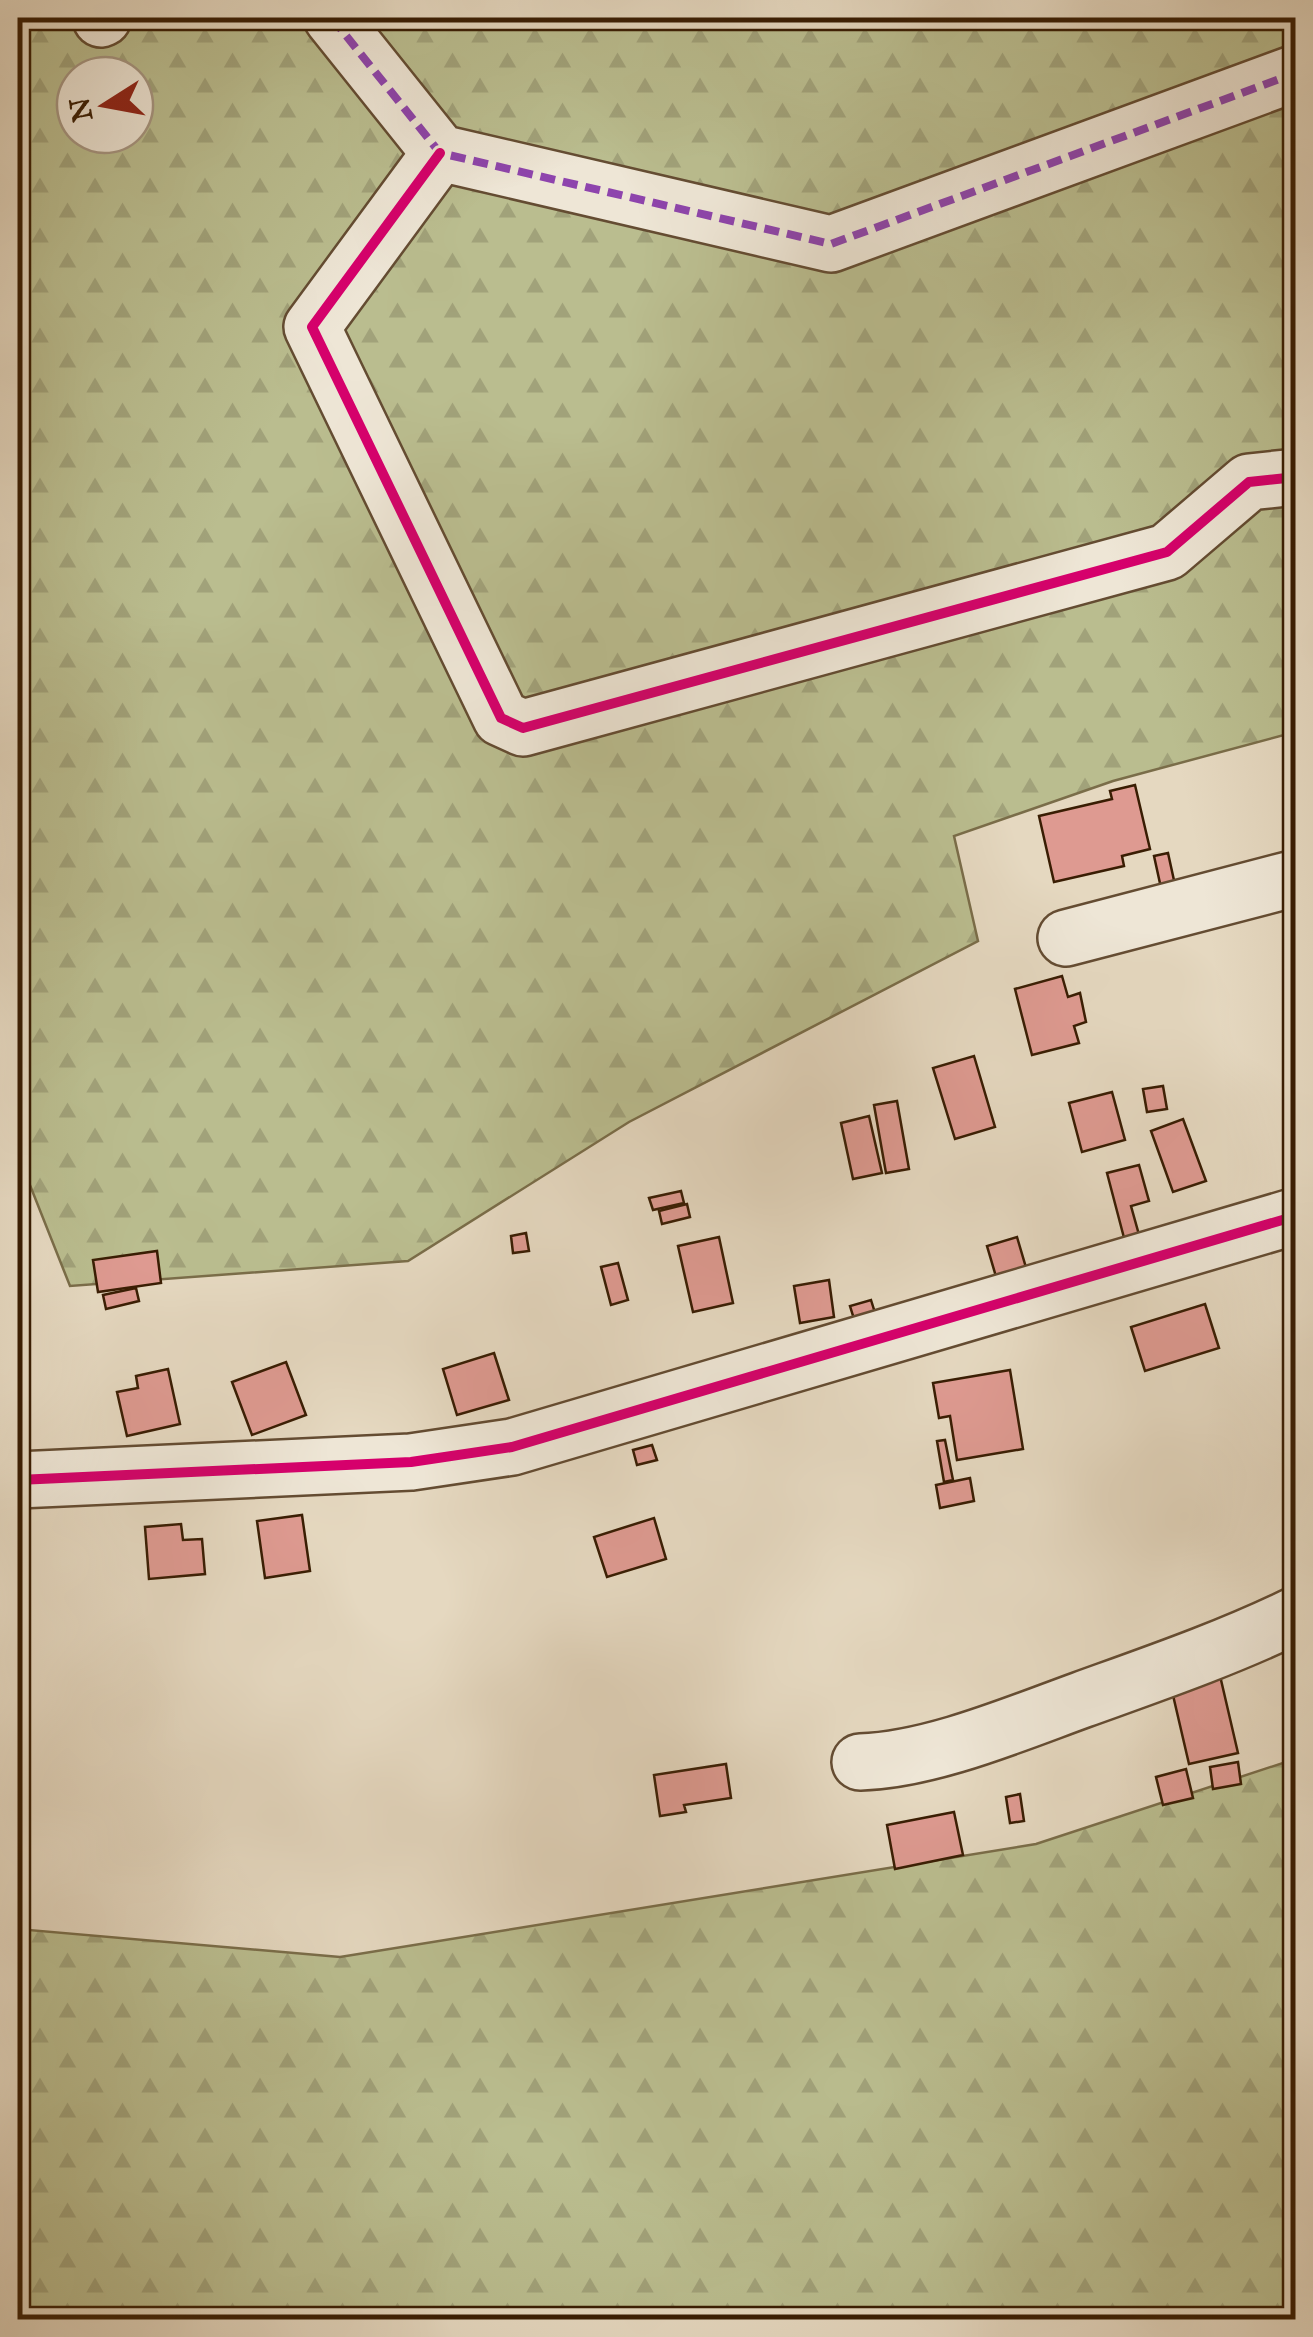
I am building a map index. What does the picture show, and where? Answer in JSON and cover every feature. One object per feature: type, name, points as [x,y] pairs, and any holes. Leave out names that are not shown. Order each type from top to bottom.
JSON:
[{"type":"street","points":[[332,18],[440,153],[831,244],[1296,73]]},
{"type":"street","points":[[440,153],[312,326],[501,718],[524,728],[1167,552],[1249,482],[1296,477]]},
{"type":"street","points":[[1066,938],[1296,878]]},
{"type":"street","points":[[18,1480],[410,1462],[512,1447],[1296,1216]]},
{"type":"street","points":[[860,1762],[887,1762],[994,1732],[1245,1640],[1296,1616]]},
{"type":"green space","points":[[18,18],[1295,18],[1295,732],[1113,781],[954,836],[978,941],[629,1122],[408,1261],[70,1286],[18,1155]]},
{"type":"green space","points":[[1295,1759],[1295,2319],[18,2319],[18,1929],[340,1957],[1036,1844]]},
{"type":"building","points":[[1135,785],[1150,849],[1122,856],[1124,866],[1054,882],[1039,816],[1112,799],[1110,791]]},
{"type":"building","points":[[1168,853],[1177,894],[1163,897],[1154,856]]},
{"type":"building","points":[[1062,976],[1068,997],[1080,993],[1086,1022],[1074,1026],[1079,1043],[1032,1055],[1015,989]]},
{"type":"building","points":[[974,1056],[995,1127],[955,1139],[933,1068]]},
{"type":"building","points":[[1163,1086],[1167,1109],[1147,1112],[1143,1089]]},
{"type":"building","points":[[1112,1092],[1125,1140],[1082,1152],[1069,1103]]},
{"type":"building","points":[[897,1101],[909,1169],[886,1173],[874,1105]]},
{"type":"building","points":[[869,1116],[882,1173],[853,1179],[841,1123]]},
{"type":"building","points":[[1183,1119],[1206,1181],[1173,1192],[1151,1131]]},
{"type":"building","points":[[1139,1165],[1149,1201],[1131,1206],[1143,1249],[1128,1253],[1107,1173]]},
{"type":"building","points":[[681,1191],[684,1203],[653,1210],[649,1198]]},
{"type":"building","points":[[687,1204],[690,1217],[662,1224],[659,1211]]},
{"type":"building","points":[[526,1233],[529,1251],[513,1253],[511,1236]]},
{"type":"building","points":[[719,1237],[733,1303],[693,1312],[678,1246]]},
{"type":"building","points":[[1017,1237],[1027,1271],[997,1280],[987,1246]]},
{"type":"building","points":[[157,1251],[161,1283],[98,1292],[93,1260]]},
{"type":"building","points":[[618,1263],[628,1300],[611,1305],[601,1267]]},
{"type":"building","points":[[829,1280],[834,1317],[800,1323],[794,1286]]},
{"type":"building","points":[[136,1288],[139,1301],[106,1309],[103,1295]]},
{"type":"building","points":[[871,1300],[880,1329],[859,1335],[850,1306]]},
{"type":"building","points":[[1205,1304],[1219,1348],[1145,1371],[1131,1327]]},
{"type":"building","points":[[494,1353],[509,1400],[457,1415],[443,1369]]},
{"type":"building","points":[[286,1362],[306,1415],[252,1435],[232,1382]]},
{"type":"building","points":[[168,1369],[180,1424],[127,1436],[117,1392],[138,1388],[136,1376]]},
{"type":"building","points":[[1010,1370],[1023,1449],[957,1460],[950,1416],[939,1418],[933,1383]]},
{"type":"building","points":[[945,1440],[953,1480],[944,1482],[937,1441]]},
{"type":"building","points":[[652,1445],[657,1460],[637,1465],[633,1450]]},
{"type":"building","points":[[970,1478],[974,1501],[940,1508],[936,1485]]},
{"type":"building","points":[[302,1515],[310,1571],[265,1578],[257,1521]]},
{"type":"building","points":[[654,1518],[666,1559],[607,1577],[594,1537]]},
{"type":"building","points":[[181,1524],[183,1540],[202,1539],[205,1574],[149,1579],[145,1527]]},
{"type":"building","points":[[1218,1667],[1238,1753],[1189,1764],[1169,1678]]},
{"type":"building","points":[[1238,1762],[1241,1784],[1213,1789],[1210,1767]]},
{"type":"building","points":[[726,1764],[731,1798],[684,1805],[686,1812],[660,1816],[654,1775]]},
{"type":"building","points":[[1186,1769],[1193,1798],[1163,1805],[1156,1777]]},
{"type":"building","points":[[1020,1794],[1024,1821],[1010,1823],[1006,1797]]},
{"type":"building","points":[[954,1812],[963,1855],[895,1869],[887,1825]]},
{"type":"marked path","points":[[332,18],[440,153],[831,244],[1296,73]]},
{"type":"cycle path","points":[[440,153],[312,327],[501,718],[523,728],[1167,552],[1249,482],[1296,477]]},
{"type":"cycle path","points":[[18,1480],[411,1462],[512,1447],[1296,1216]]}]
